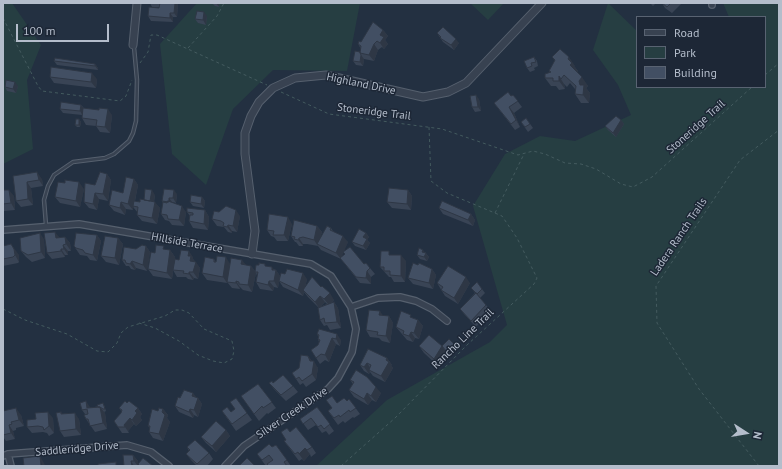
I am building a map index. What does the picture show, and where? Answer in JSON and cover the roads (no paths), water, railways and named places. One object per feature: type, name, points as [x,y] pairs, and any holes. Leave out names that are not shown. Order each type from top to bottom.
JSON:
[{"type":"street","points":[[133,45],[137,3]]},
{"type":"street","name":"Highland Drive","points":[[252,254],[255,231],[245,154],[245,132],[251,116],[259,102],[273,88],[295,78],[326,75],[423,97],[448,92],[466,83],[542,3]]},
{"type":"street","name":"Hillside Terrace","points":[[3,230],[46,225],[79,224],[311,264],[331,276],[351,307]]},
{"type":"street","points":[[351,307],[378,298],[400,297],[421,303],[448,321]]},
{"type":"street","name":"Silver Creek Drive","points":[[225,466],[244,446],[328,389],[338,378],[352,352],[356,329],[351,307]]},
{"type":"street","name":"Saddleridge Drive","points":[[6,455],[127,445],[151,452],[169,466]]},
{"type":"street","points":[[6,455],[11,466]]},
{"type":"lane","points":[[46,225],[44,200],[48,186],[54,175],[73,162],[105,158],[114,154],[129,141],[136,121],[137,69],[133,45]]}]
